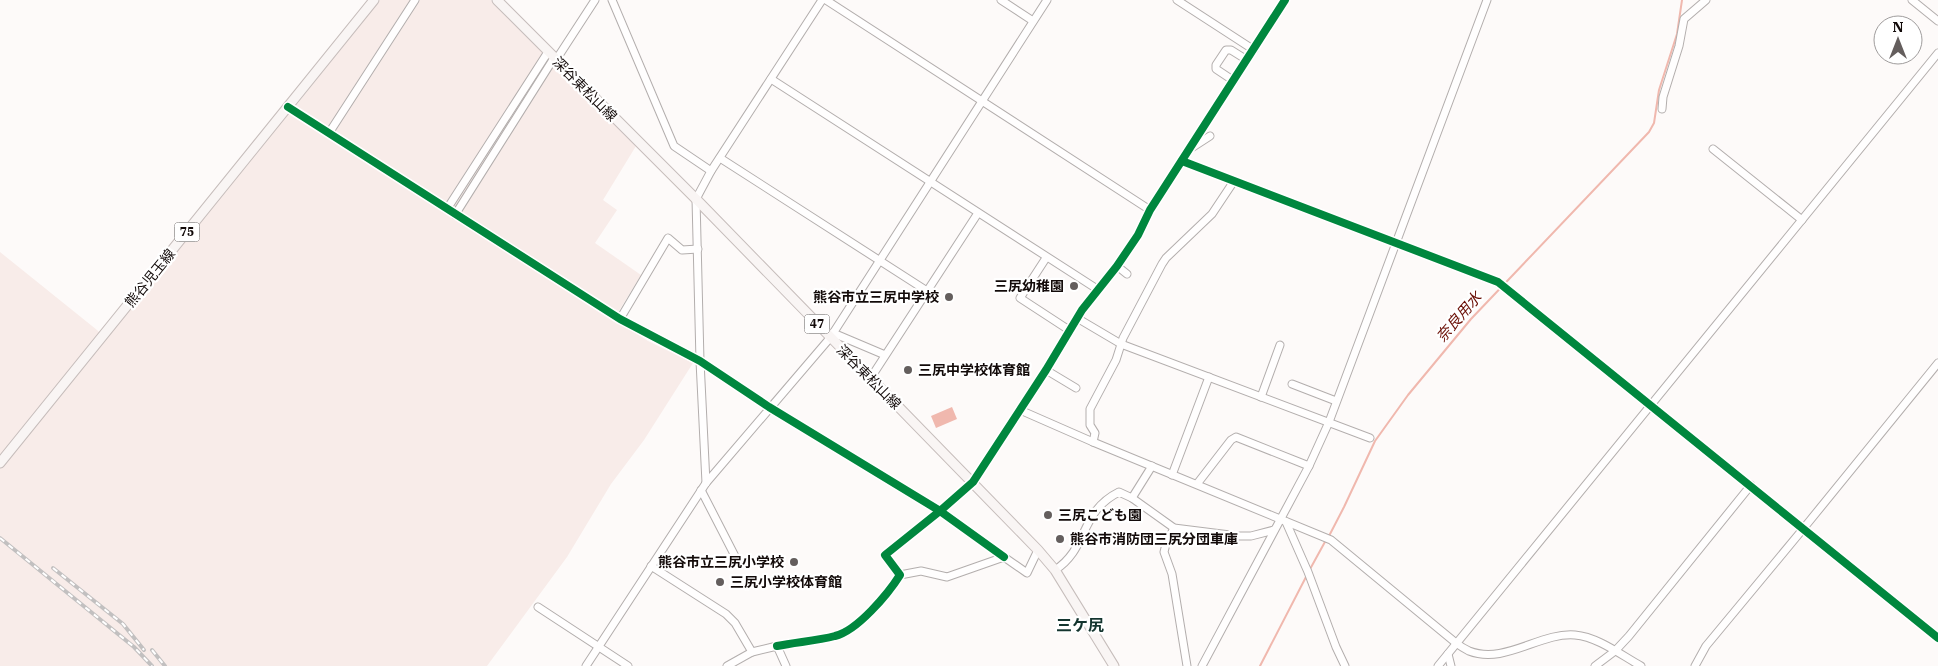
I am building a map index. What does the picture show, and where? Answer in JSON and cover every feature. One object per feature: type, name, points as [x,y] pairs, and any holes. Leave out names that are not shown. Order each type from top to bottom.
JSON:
[{"type":"main road","name":"熊谷児玉線","points":[[0,463],[374,0]]},
{"type":"main road","name":"深谷東松山線","points":[[497,0],[831,335],[870,379],[1038,550],[1055,570],[1114,666]]},
{"type":"street","points":[[329,133],[415,0]]},
{"type":"street","points":[[447,210],[595,0]]},
{"type":"street","points":[[612,0],[674,146],[712,171]]},
{"type":"street","points":[[706,483],[700,361],[696,199],[720,158],[822,0]]},
{"type":"street","points":[[826,0],[1150,210]]},
{"type":"street","points":[[1002,0],[1034,22]]},
{"type":"street","points":[[586,666],[706,483],[831,335],[1047,0]]},
{"type":"street","points":[[1177,0],[1254,50]]},
{"type":"street","points":[[900,575],[885,555],[973,482],[1046,370],[1077,318],[1138,235],[1150,210],[1286,0]]},
{"type":"street","points":[[1202,666],[1274,530],[1283,521],[1329,422],[1487,0]]},
{"type":"street","points":[[1662,109],[1663,97],[1679,46],[1684,20],[1706,0]]},
{"type":"street","points":[[1912,0],[1938,21]]},
{"type":"street","points":[[1234,81],[1216,69],[1216,65],[1226,50],[1231,50],[1247,60]]},
{"type":"street","points":[[1438,666],[1938,53]]},
{"type":"street","points":[[455,215],[553,57]]},
{"type":"street","points":[[771,78],[930,183],[1097,289]]},
{"type":"street","points":[[288,107],[620,319],[700,361],[769,407],[940,511],[1027,573],[1038,550]]},
{"type":"street","points":[[1189,150],[1210,136]]},
{"type":"street","points":[[1713,149],[1802,220]]},
{"type":"street","points":[[720,158],[879,262],[927,291]]},
{"type":"street","points":[[1182,161],[1498,282],[1938,638]]},
{"type":"street","points":[[1093,442],[1096,433],[1090,425],[1090,409],[1116,360],[1121,344],[1166,258],[1212,214],[1234,181]]},
{"type":"street","points":[[870,379],[978,213]]},
{"type":"street","points":[[620,319],[668,238],[682,250],[698,248]]},
{"type":"street","points":[[1046,258],[1020,298],[1069,330]]},
{"type":"street","points":[[1117,266],[1127,274]]},
{"type":"street","points":[[1077,318],[1121,344],[1370,438]]},
{"type":"street","points":[[831,335],[886,355]]},
{"type":"street","points":[[1262,397],[1280,345]]},
{"type":"street","points":[[1695,666],[1706,646],[1938,363]]},
{"type":"street","points":[[1046,370],[1076,388]]},
{"type":"street","points":[[1172,474],[1210,377]]},
{"type":"street","points":[[1292,384],[1336,401]]},
{"type":"street","points":[[1020,410],[1331,540],[1456,643],[1469,651],[1497,654],[1558,636],[1576,635],[1586,637],[1641,666]]},
{"type":"street","points":[[1197,484],[1231,440],[1236,438],[1309,466]]},
{"type":"street","points":[[1132,498],[1152,466]]},
{"type":"street","points":[[1595,666],[1614,651],[1751,485]]},
{"type":"street","points":[[701,490],[737,560]]},
{"type":"street","points":[[1055,570],[1066,563],[1074,553],[1089,520],[1103,502],[1119,492],[1132,498],[1174,528],[1238,536],[1274,530]]},
{"type":"street","points":[[1283,521],[1308,572],[1345,666]]},
{"type":"street","points":[[1174,528],[1164,552],[1172,574],[1187,666]]},
{"type":"street","points":[[727,666],[752,652],[836,636],[852,628],[886,594],[900,575],[921,571],[947,576],[1004,557]]},
{"type":"street","points":[[651,566],[726,614],[735,623],[752,652]]},
{"type":"street","points":[[538,607],[628,666]]},
{"type":"street","points":[[777,646],[783,664]]},
{"type":"street","points":[[1448,654],[1451,666]]},
{"type":"shaded area","points":[[380,0],[491,0],[636,146],[603,200],[617,210],[595,243],[641,275],[614,319],[648,341],[693,363],[644,440],[611,484],[567,557],[487,666],[0,666],[0,252],[106,339],[284,111],[289,114]]},
{"type":"shaded area","points":[[952,407],[957,419],[936,428],[931,416]]},
{"type":"waterway","name":"奈良用水","points":[[1329,536],[1375,441],[1408,395],[1471,319],[1649,132],[1654,123],[1659,90],[1677,34],[1682,0]]},
{"type":"waterway","name":"奈良用水","points":[[1309,571],[1326,540]]},
{"type":"waterway","name":"奈良用水","points":[[1260,666],[1307,575]]},
{"type":"railway","points":[[0,538],[134,647],[152,666]]},
{"type":"railway","points":[[53,568],[123,624],[144,650]]},
{"type":"railway","points":[[152,650],[165,666]]},
{"type":"cycle path","points":[[777,646],[828,638],[844,633],[862,620],[888,592],[900,575],[885,555],[973,482],[1046,370],[1082,310],[1117,266],[1138,235],[1150,210],[1285,0]]},
{"type":"cycle path","points":[[288,107],[620,319],[700,361],[769,407],[940,511],[1004,557]]},
{"type":"cycle path","points":[[1182,161],[1498,282],[1938,638]]},
{"type":"place","name":"三尻幼稚園","points":[[1074,286]]},
{"type":"place","name":"熊谷市立三尻中学校","points":[[949,297]]},
{"type":"place","name":"三尻中学校体育館","points":[[908,370]]},
{"type":"place","name":"三尻こども園","points":[[1048,515]]},
{"type":"place","name":"熊谷市消防団三尻分団車庫","points":[[1060,539]]},
{"type":"place","name":"熊谷市立三尻小学校","points":[[794,562]]},
{"type":"place","name":"三尻小学校体育館","points":[[720,582]]},
{"type":"district","name":"三ケ尻","points":[[1080,625]]}]
